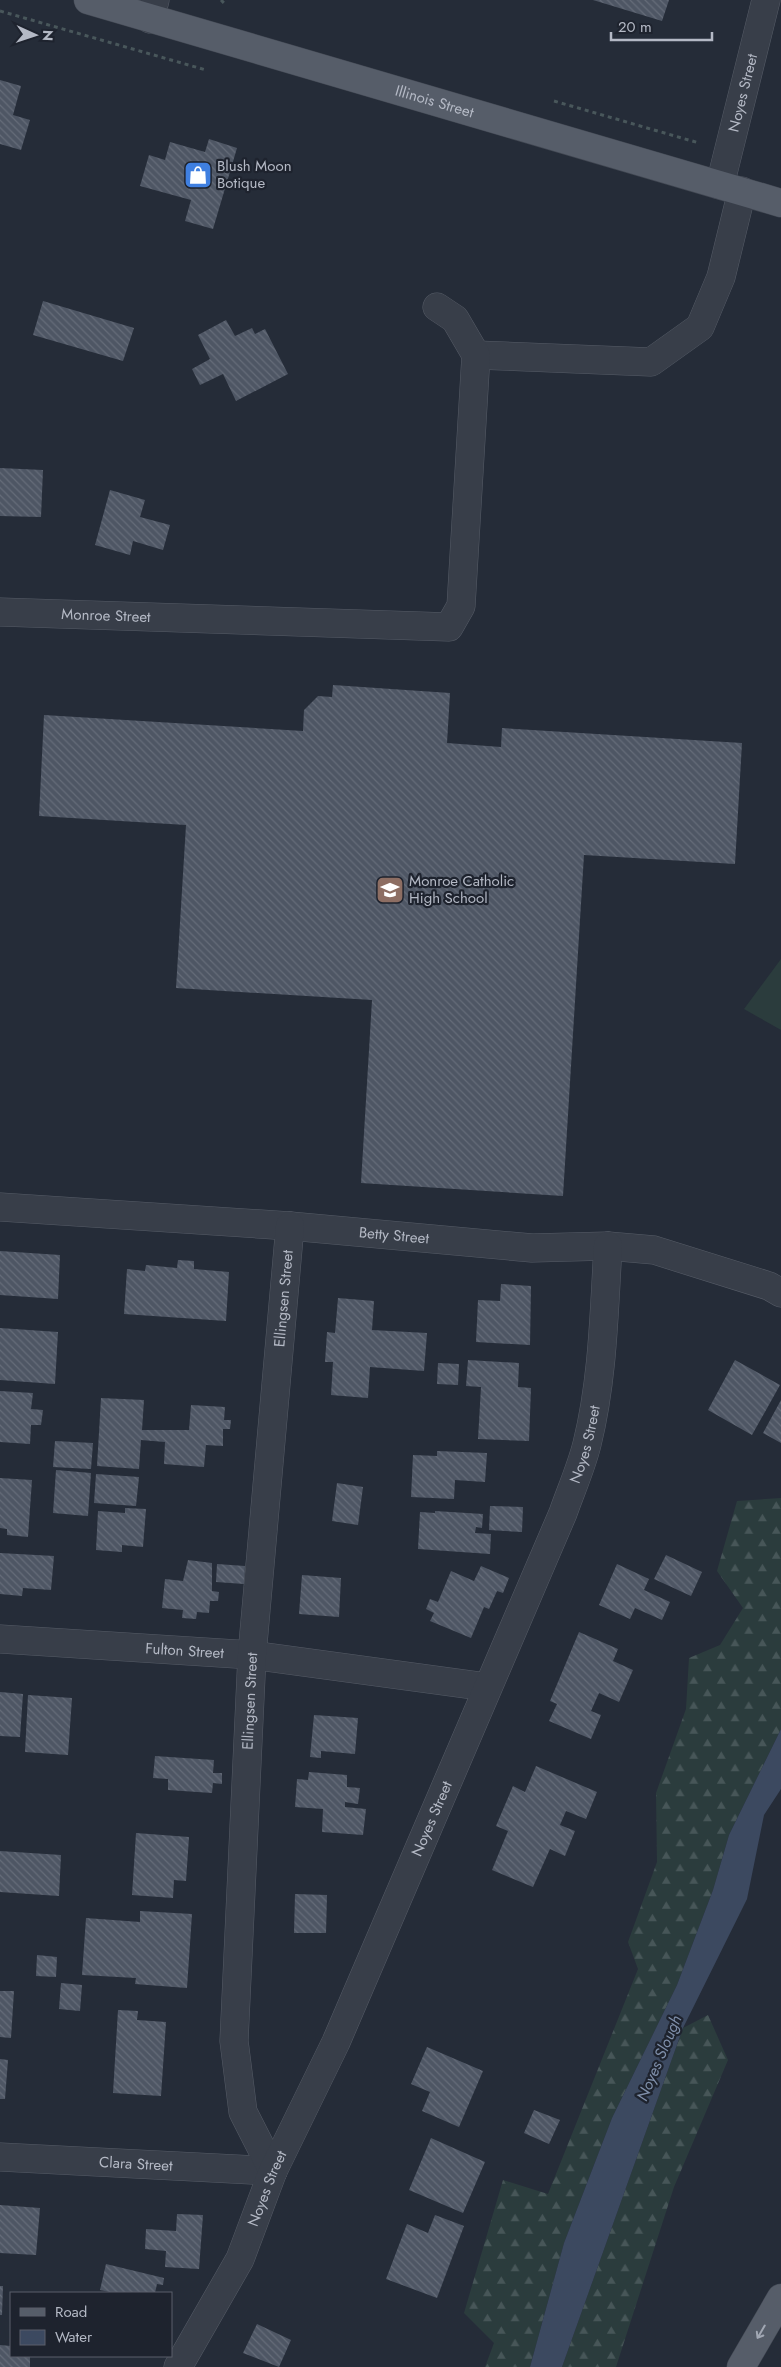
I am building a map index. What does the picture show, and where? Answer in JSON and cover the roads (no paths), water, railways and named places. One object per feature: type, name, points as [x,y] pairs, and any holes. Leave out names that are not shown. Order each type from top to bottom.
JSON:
[{"type":"main road","name":"Illinois Street","points":[[88,0],[153,10],[781,203]]},
{"type":"main road","points":[[741,2367],[781,2298]]},
{"type":"street","name":"Noyes Street","points":[[476,355],[651,362],[700,328],[720,277],[731,188],[766,0]]},
{"type":"street","points":[[437,307],[455,319],[476,355]]},
{"type":"street","name":"Monroe Street","points":[[0,612],[449,627],[461,606],[476,355]]},
{"type":"street","name":"Betty Street","points":[[0,1207],[290,1226],[532,1248],[608,1246],[654,1250],[769,1286],[781,1293]]},
{"type":"street","name":"Ellingsen Street","points":[[273,2171],[243,2112],[234,2041],[252,1655],[290,1226]]},
{"type":"street","name":"Noyes Street","points":[[178,2367],[240,2259],[273,2171],[336,2042],[486,1687],[563,1513],[587,1446],[602,1348],[608,1246]]},
{"type":"street","name":"Fulton Street","points":[[0,1639],[252,1655],[486,1687]]},
{"type":"street","name":"Clara Street","points":[[0,2157],[273,2171]]},
{"type":"water","name":"Noyes Slough","points":[[781,1729],[781,1789],[764,1815],[747,1899],[683,2028],[562,2367],[530,2367],[564,2243],[612,2118],[677,1985],[713,1890],[729,1835]]},
{"type":"place","name":"Blush Moon Botique","points":[[198,175]]},
{"type":"place","name":"Monroe Catholic High School","points":[[390,890]]}]
